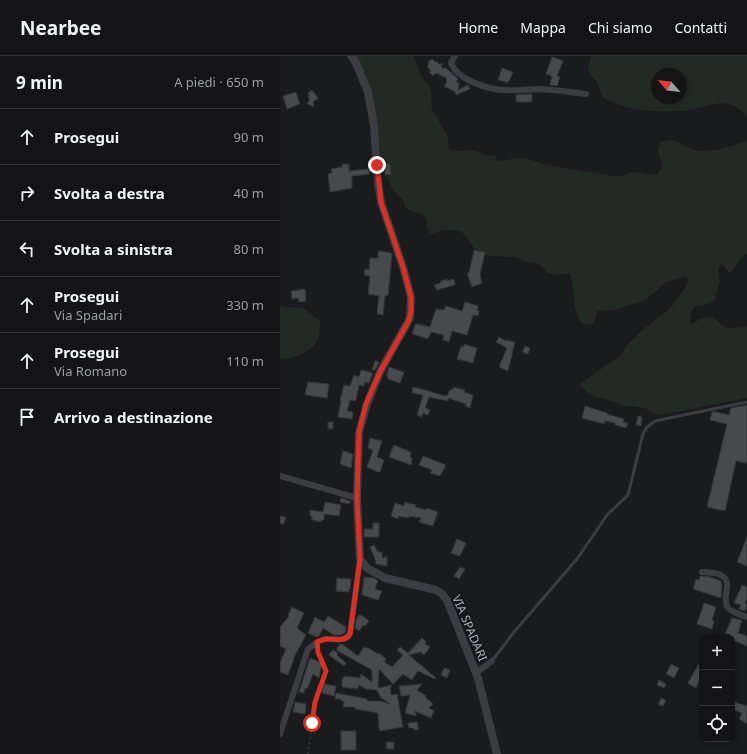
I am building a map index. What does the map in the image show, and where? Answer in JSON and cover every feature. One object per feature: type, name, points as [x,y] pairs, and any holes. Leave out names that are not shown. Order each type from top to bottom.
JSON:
[{"type":"street","points":[[280,734],[308,649],[317,642],[326,639],[348,638],[350,634],[360,559],[357,498],[359,432],[363,415],[380,372],[410,318],[411,297],[403,267],[381,202],[374,126],[368,92],[356,63],[351,56]]},
{"type":"street","points":[[455,56],[451,63],[453,68],[471,82],[507,91],[539,89],[586,94]]},
{"type":"street","points":[[280,476],[357,498]]},
{"type":"street","name":"VIA SPADARI","points":[[360,559],[367,568],[385,578],[436,590],[447,600],[476,673],[497,754]]},
{"type":"street","points":[[702,572],[724,576],[727,585],[725,597],[726,605],[729,609],[747,617]]},
{"type":"street","points":[[476,673],[492,661]]},
{"type":"lane","points":[[492,661],[514,632],[577,559],[607,515],[628,495],[643,434],[647,427],[655,421],[747,402]]},
{"type":"path","points":[[308,754],[315,702],[326,671],[318,652],[317,642]]},
{"type":"shaded area","points":[[356,56],[413,56],[422,77],[428,84],[431,92],[432,109],[448,137],[449,149],[461,151],[474,150],[487,155],[497,156],[496,160],[498,161],[521,158],[546,165],[614,176],[623,176],[631,172],[657,175],[662,167],[658,150],[661,142],[673,140],[696,150],[708,151],[725,148],[747,141],[747,254],[741,258],[729,273],[721,264],[718,269],[720,281],[714,301],[703,306],[696,305],[692,310],[690,322],[691,324],[706,317],[712,317],[728,328],[747,327],[747,398],[656,415],[645,408],[624,406],[596,397],[587,392],[579,385],[622,354],[627,345],[641,331],[667,311],[687,285],[688,279],[683,277],[665,283],[647,299],[641,302],[613,310],[597,311],[594,324],[585,324],[579,319],[575,307],[570,273],[550,274],[547,273],[539,264],[527,262],[516,257],[490,256],[484,254],[474,248],[463,233],[457,230],[443,230],[431,234],[427,230],[426,218],[405,207],[404,201],[393,190],[388,179],[386,169],[382,162],[377,120],[366,78]]},
{"type":"shaded area","points":[[591,56],[747,56],[747,116],[739,109],[723,103],[681,111],[651,111],[622,106],[603,98],[597,82],[591,75],[588,68]]},
{"type":"shaded area","points":[[280,306],[303,308],[320,320],[320,330],[316,343],[307,351],[296,357],[285,359],[280,358]]},
{"type":"building","points":[[552,57],[563,61],[557,76],[560,77],[557,86],[550,85],[552,76],[546,74]]},
{"type":"building","points":[[432,59],[440,65],[442,63],[443,64],[441,66],[444,69],[445,67],[458,79],[456,82],[459,83],[458,90],[468,85],[470,89],[456,95],[455,92],[444,86],[447,78],[436,73],[433,76],[429,72],[431,71],[427,66],[429,64],[428,62]]},
{"type":"building","points":[[502,68],[513,72],[508,83],[498,80]]},
{"type":"building","points":[[312,90],[318,98],[313,102],[314,107],[307,104],[310,99],[308,97],[308,93]]},
{"type":"building","points":[[296,92],[300,104],[287,109],[283,96]]},
{"type":"building","points":[[532,94],[532,102],[516,102],[516,95]]},
{"type":"building","points":[[342,164],[349,164],[349,171],[369,169],[370,174],[352,176],[352,188],[330,192],[328,174],[332,173],[331,169],[342,167]]},
{"type":"building","points":[[384,164],[390,164],[391,174],[385,175]]},
{"type":"building","points":[[474,250],[485,252],[480,275],[482,283],[472,287],[467,273],[469,273]]},
{"type":"building","points":[[380,251],[392,254],[388,295],[385,296],[383,315],[377,314],[379,296],[368,294],[370,276],[364,275],[365,269],[369,270],[370,258],[378,258],[378,252]]},
{"type":"building","points":[[447,279],[447,281],[454,279],[455,285],[437,290],[434,285]]},
{"type":"building","points":[[305,289],[306,301],[299,302],[298,298],[292,299],[291,291]]},
{"type":"building","points":[[465,302],[478,306],[477,310],[479,311],[478,316],[473,315],[467,335],[452,331],[449,342],[443,340],[444,335],[431,332],[428,339],[412,334],[415,325],[417,324],[430,327],[436,309],[444,310],[446,306],[462,311]]},
{"type":"building","points":[[499,337],[506,341],[515,342],[508,371],[499,367],[507,348],[496,342]]},
{"type":"building","points":[[464,344],[477,348],[473,363],[457,359],[461,346],[464,347]]},
{"type":"building","points":[[525,346],[530,348],[528,354],[522,352]]},
{"type":"building","points":[[375,361],[379,362],[375,370],[372,370]]},
{"type":"building","points":[[389,367],[404,372],[400,383],[388,379],[387,374]]},
{"type":"building","points":[[361,370],[373,373],[369,383],[365,382],[364,386],[359,385],[356,400],[350,400],[347,411],[353,412],[352,419],[338,417],[344,385],[350,386],[354,375],[359,377]]},
{"type":"building","points":[[308,382],[329,384],[327,398],[306,395]]},
{"type":"building","points":[[413,387],[447,396],[453,387],[465,390],[464,392],[473,395],[470,408],[465,406],[466,404],[448,398],[448,401],[429,397],[425,408],[430,410],[428,415],[423,413],[422,417],[417,415],[423,395],[412,393]]},
{"type":"building","points":[[747,405],[747,463],[736,461],[725,511],[707,507],[727,424],[710,420],[712,412],[729,415],[731,408]]},
{"type":"building","points":[[585,406],[624,419],[623,422],[628,423],[626,428],[615,425],[615,423],[605,421],[604,424],[582,418]]},
{"type":"building","points":[[638,416],[642,417],[641,426],[636,425]]},
{"type":"building","points":[[328,422],[333,422],[333,429],[328,429]]},
{"type":"building","points":[[370,438],[382,441],[377,457],[384,460],[380,472],[367,467],[373,450],[368,448]]},
{"type":"building","points":[[394,445],[411,452],[411,465],[389,457]]},
{"type":"building","points":[[343,451],[353,454],[351,468],[340,464]]},
{"type":"building","points":[[423,456],[446,465],[440,476],[430,473],[432,470],[419,465]]},
{"type":"building","points":[[341,498],[350,501],[350,504],[340,502]]},
{"type":"building","points":[[325,502],[341,505],[339,516],[324,514],[324,520],[321,520],[321,522],[312,520],[310,510],[323,512]]},
{"type":"building","points":[[405,502],[416,505],[415,507],[426,510],[427,508],[438,512],[433,526],[419,522],[421,518],[399,516],[398,519],[391,516],[395,503],[404,506]]},
{"type":"building","points":[[280,516],[286,517],[284,524],[280,523]]},
{"type":"building","points":[[373,523],[379,523],[379,537],[364,537],[364,529],[373,529]]},
{"type":"building","points":[[747,537],[747,566],[737,562]]},
{"type":"building","points":[[457,539],[466,543],[460,556],[451,553]]},
{"type":"building","points":[[374,545],[378,552],[382,552],[382,558],[387,557],[387,566],[376,564],[370,547]]},
{"type":"building","points":[[460,567],[465,569],[459,579],[454,576]]},
{"type":"building","points":[[700,576],[710,577],[721,581],[721,598],[693,589],[696,579],[699,580]]},
{"type":"building","points":[[364,577],[374,578],[378,581],[375,589],[382,591],[378,600],[362,595]]},
{"type":"building","points":[[337,578],[351,579],[349,592],[336,591]]},
{"type":"building","points":[[742,585],[747,587],[747,599],[745,603],[747,604],[747,607],[745,611],[739,609],[741,605],[734,603]]},
{"type":"building","points":[[704,603],[716,607],[712,620],[714,621],[712,629],[697,624]]},
{"type":"building","points":[[292,607],[304,613],[297,628],[306,635],[293,659],[288,675],[280,672],[280,663],[286,649],[280,646],[280,627],[289,616],[288,615]]},
{"type":"building","points":[[359,615],[363,616],[369,621],[365,626],[363,625],[359,631],[355,628],[356,620]]},
{"type":"building","points":[[328,616],[346,627],[345,633],[341,635],[334,635],[323,628],[317,637],[308,633],[315,617],[324,622]]},
{"type":"building","points":[[732,618],[742,620],[738,633],[747,636],[747,646],[735,641],[735,634],[725,634]]},
{"type":"building","points":[[422,638],[426,641],[425,644],[430,647],[424,655],[421,652],[409,655],[436,678],[435,679],[418,671],[412,680],[403,674],[393,684],[379,669],[378,688],[392,685],[390,688],[391,695],[397,694],[403,727],[380,731],[378,713],[355,709],[355,707],[343,707],[344,701],[341,701],[341,699],[335,699],[336,693],[367,699],[367,701],[380,701],[391,704],[381,698],[377,690],[366,689],[359,685],[358,689],[342,687],[342,680],[344,676],[360,678],[361,674],[372,682],[372,670],[336,650],[340,644],[358,656],[364,647],[370,649],[378,654],[379,653],[386,659],[384,662],[392,667],[403,655],[397,650],[400,647],[408,653]]},
{"type":"building","points":[[333,650],[338,653],[337,655],[346,663],[344,666],[329,655]]},
{"type":"building","points":[[310,658],[322,663],[319,678],[313,674],[307,689],[305,688],[304,693],[299,692]]},
{"type":"building","points":[[699,663],[699,684],[698,683],[696,688],[688,683]]},
{"type":"building","points":[[671,664],[679,668],[674,678],[666,674]]},
{"type":"building","points":[[444,668],[450,670],[447,678],[441,675]]},
{"type":"building","points":[[659,680],[666,684],[664,688],[657,685]]},
{"type":"building","points":[[324,684],[336,686],[334,696],[322,693]]},
{"type":"building","points":[[422,684],[417,690],[426,696],[425,697],[433,704],[429,708],[434,711],[431,718],[415,711],[416,716],[405,713],[410,695],[401,696],[399,686]]},
{"type":"building","points":[[661,698],[666,700],[663,706],[658,704]]},
{"type":"building","points":[[295,702],[306,704],[305,714],[293,712]]},
{"type":"building","points":[[735,702],[746,706],[747,704],[747,724],[739,719],[742,713],[735,710]]},
{"type":"building","points":[[417,722],[419,730],[409,728],[408,723]]},
{"type":"building","points":[[341,731],[356,731],[356,750],[341,750]]},
{"type":"building","points":[[386,742],[394,742],[394,749],[387,749]]},
{"type":"route","points":[[312,723],[315,702],[326,671],[318,652],[317,642],[326,639],[338,640],[348,638],[350,634],[360,559],[357,498],[359,432],[366,404],[380,372],[410,318],[411,312],[411,297],[403,267],[381,202],[377,165]]}]
